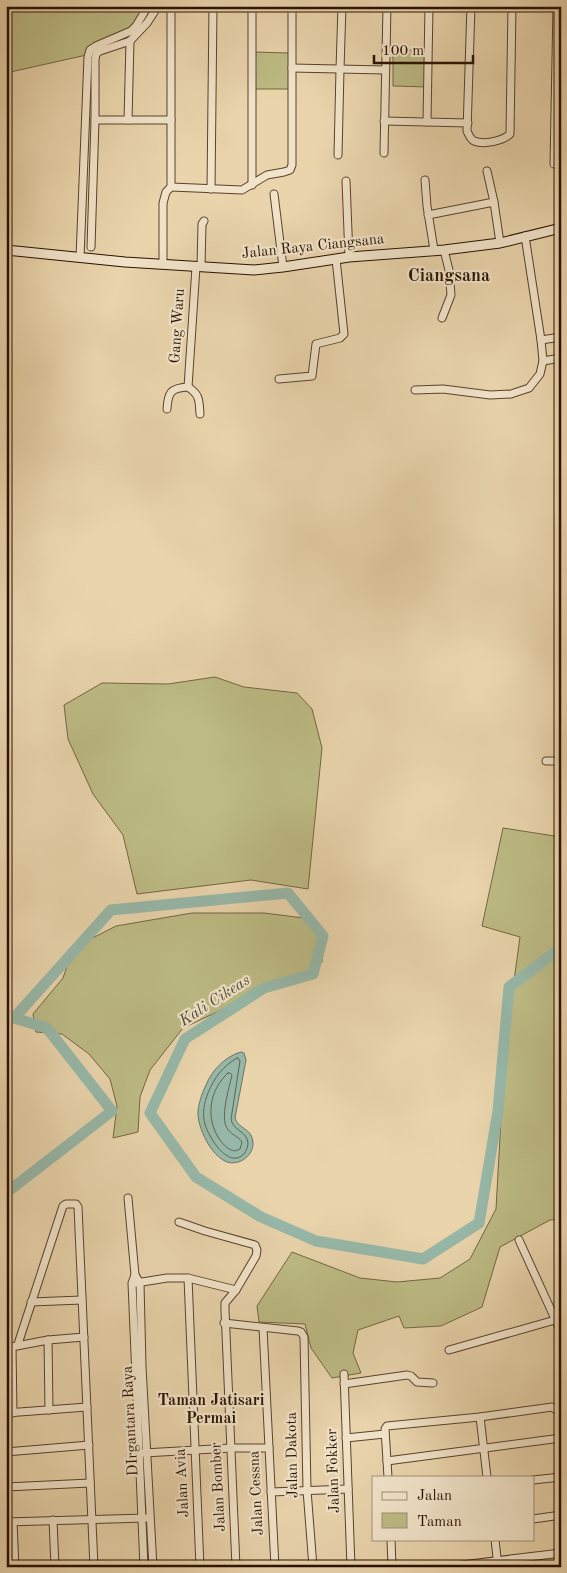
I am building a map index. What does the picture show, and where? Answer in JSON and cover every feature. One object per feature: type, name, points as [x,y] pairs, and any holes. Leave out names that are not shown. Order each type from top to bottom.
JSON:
[{"type":"main road","name":"Jalan Raya Ciangsana","points":[[6,250],[80,258],[254,270],[349,257],[444,250],[500,243],[561,228]]},
{"type":"street","points":[[80,258],[88,57],[90,50],[96,46],[131,31],[148,6]]},
{"type":"street","points":[[91,247],[96,54],[130,41],[147,23],[158,6]]},
{"type":"street","points":[[164,259],[162,207],[164,197],[171,187],[171,6]]},
{"type":"street","points":[[212,190],[211,90],[213,6]]},
{"type":"street","points":[[252,6],[252,185]]},
{"type":"street","points":[[171,187],[242,190],[267,175],[290,170],[292,165],[292,6]]},
{"type":"street","points":[[338,155],[342,6]]},
{"type":"street","points":[[384,153],[387,6]]},
{"type":"street","points":[[427,122],[429,6]]},
{"type":"street","points":[[470,6],[468,131],[470,138],[474,141],[489,142],[507,137],[510,134],[512,6]]},
{"type":"street","points":[[554,164],[558,66],[557,6]]},
{"type":"street","points":[[128,120],[130,41]]},
{"type":"street","points":[[292,68],[385,70]]},
{"type":"street","points":[[95,120],[171,120]]},
{"type":"street","points":[[384,122],[468,123]]},
{"type":"street","points":[[487,171],[500,243]]},
{"type":"street","points":[[425,180],[434,250]]},
{"type":"street","points":[[346,181],[349,257]]},
{"type":"street","points":[[274,194],[283,267]]},
{"type":"street","points":[[428,215],[494,202]]},
{"type":"street","name":"Gang Waru","points":[[188,387],[202,224],[204,221]]},
{"type":"street","points":[[415,390],[511,394],[529,388],[540,374],[543,361],[541,340],[525,236]]},
{"type":"street","points":[[442,318],[451,294],[444,250]]},
{"type":"street","points":[[279,379],[312,376],[316,344],[340,338],[344,334],[336,259]]},
{"type":"street","points":[[541,340],[561,337]]},
{"type":"street","points":[[543,361],[561,358]]},
{"type":"street","points":[[167,409],[168,395],[172,390],[179,387],[188,387],[198,396],[200,414]]},
{"type":"street","points":[[546,760],[561,761]]},
{"type":"street","name":"DIrgantara Raya","points":[[128,1198],[136,1275],[139,1454],[144,1566]]},
{"type":"street","points":[[87,1407],[10,1413],[12,1347],[31,1302],[63,1206],[66,1204],[76,1204],[78,1207],[89,1445],[94,1567]]},
{"type":"street","name":"Jalan Bomber","points":[[179,1222],[204,1232],[255,1245],[257,1248],[257,1254],[236,1290],[226,1303],[224,1323],[236,1567]]},
{"type":"street","points":[[519,1240],[561,1332]]},
{"type":"street","points":[[136,1283],[167,1278],[188,1278],[236,1290]]},
{"type":"street","name":"Jalan Avia","points":[[188,1278],[200,1567]]},
{"type":"street","points":[[31,1302],[82,1300]]},
{"type":"street","points":[[449,1350],[555,1320]]},
{"type":"street","points":[[224,1323],[263,1328]]},
{"type":"street","name":"Jalan Dakota","points":[[263,1328],[301,1332],[305,1342],[307,1490],[313,1567]]},
{"type":"street","name":"Jalan Cessna","points":[[263,1328],[275,1567]]},
{"type":"street","points":[[12,1347],[48,1340],[84,1337]]},
{"type":"street","points":[[48,1340],[49,1410]]},
{"type":"street","name":"DIrgantara Raya","points":[[139,1367],[147,1453],[153,1566]]},
{"type":"street","name":"Jalan Fokker","points":[[344,1374],[351,1567]]},
{"type":"street","points":[[344,1384],[407,1374],[417,1382],[433,1383]]},
{"type":"street","points":[[388,1476],[385,1432],[387,1426],[480,1417],[552,1407],[559,1414]]},
{"type":"street","points":[[480,1417],[487,1476]]},
{"type":"street","points":[[346,1438],[385,1432]]},
{"type":"street","points":[[387,1462],[561,1438]]},
{"type":"street","points":[[6,1452],[89,1445]]},
{"type":"street","points":[[139,1454],[231,1448],[269,1448]]},
{"type":"street","points":[[534,1480],[561,1477]]},
{"type":"street","points":[[6,1487],[90,1483]]},
{"type":"street","points":[[271,1492],[348,1489]]},
{"type":"street","points":[[534,1519],[561,1515]]},
{"type":"street","points":[[15,1567],[10,1522],[150,1518]]},
{"type":"street","points":[[53,1520],[55,1567]]},
{"type":"street","points":[[391,1540],[392,1567]]},
{"type":"street","points":[[495,1540],[498,1564]]},
{"type":"street","points":[[445,1567],[498,1564],[561,1553]]},
{"type":"street","points":[[144,1566],[153,1566]]},
{"type":"green space","points":[[11,6],[154,6],[138,29],[131,34],[105,44],[91,54],[6,73],[6,31]]},
{"type":"green space","points":[[393,50],[427,50],[427,87],[393,86]]},
{"type":"green space","points":[[255,52],[289,53],[289,89],[255,89]]},
{"type":"green space","points":[[215,677],[244,687],[297,693],[312,709],[322,748],[308,889],[251,880],[137,894],[123,835],[93,794],[68,739],[64,705],[102,683],[168,684]]},
{"type":"green space","points":[[503,828],[561,837],[561,1219],[550,1220],[500,1247],[482,1307],[441,1326],[404,1328],[399,1316],[358,1330],[353,1353],[361,1373],[332,1378],[311,1348],[305,1324],[259,1322],[257,1306],[292,1252],[360,1278],[397,1282],[440,1278],[470,1259],[496,1209],[505,1047],[520,937],[482,926]]},
{"type":"green space","points":[[192,913],[264,913],[304,918],[324,945],[322,962],[302,976],[247,998],[183,1028],[150,1070],[140,1097],[138,1132],[113,1138],[117,1106],[110,1079],[89,1054],[62,1034],[36,1032],[33,1014],[63,978],[73,948],[116,926]]},
{"type":"water","points":[[241,1052],[244,1053],[246,1060],[235,1118],[252,1137],[253,1147],[249,1155],[241,1161],[232,1163],[221,1159],[206,1140],[198,1118],[198,1111],[202,1094],[212,1074],[225,1060]]},
{"type":"waterway","name":"Kali Cikeas","points":[[6,1193],[112,1111],[47,1028],[14,1018],[111,910],[288,893],[323,936],[313,974],[264,988],[185,1039],[150,1113],[196,1177],[261,1217],[316,1241],[423,1259],[479,1223],[498,1111],[509,987],[561,948]]},
{"type":"district","name":"Ciangsana","points":[[449,276]]},
{"type":"district","name":"Taman Jatisari Permai","points":[[211,1410]]}]
